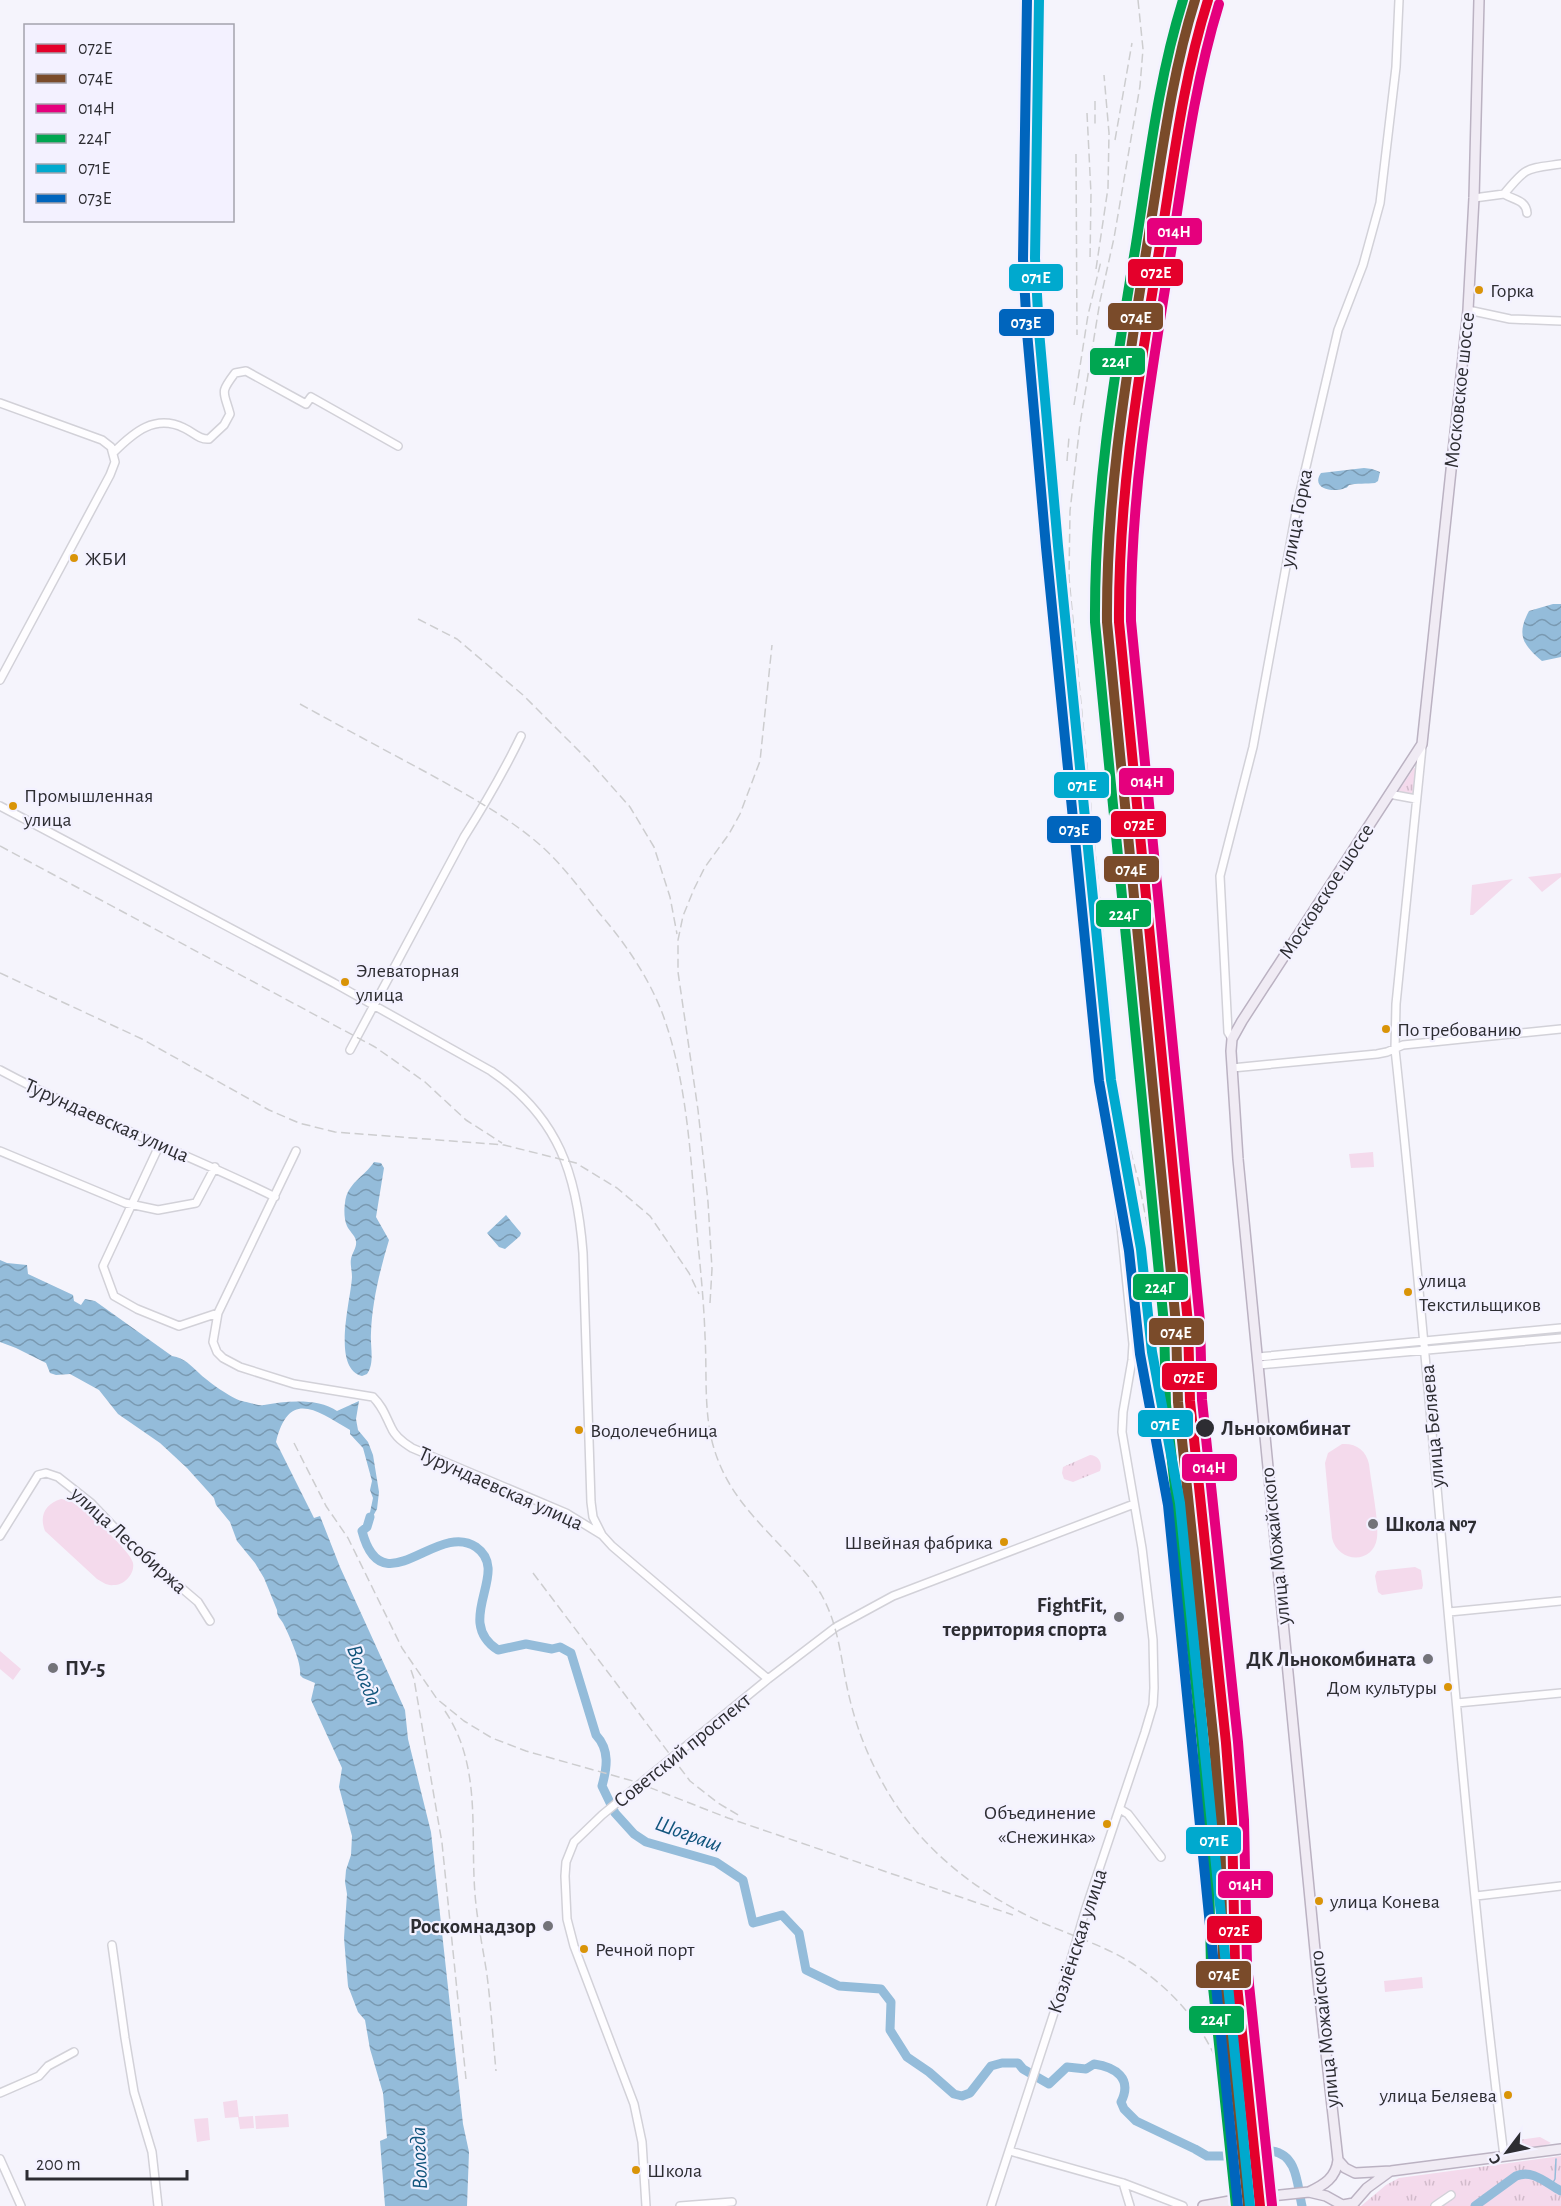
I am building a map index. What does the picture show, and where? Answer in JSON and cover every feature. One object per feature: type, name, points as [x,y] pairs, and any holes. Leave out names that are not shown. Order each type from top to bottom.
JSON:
[{"type":"main road","name":"Московское шоссе","points":[[1232,1039],[1422,744],[1468,310],[1474,198],[1479,0]]},
{"type":"main road","name":"улица Можайского","points":[[1232,1039],[1232,1068],[1258,1361],[1337,2155]]},
{"type":"main road","points":[[1307,2193],[1344,2170],[1352,2172],[1391,2171],[1561,2149]]},
{"type":"main road","points":[[1337,2155],[1362,2182],[1362,2194]]},
{"type":"main road","points":[[1337,2155],[1349,2167],[1366,2172]]},
{"type":"main road","points":[[1333,2200],[1328,2190],[1337,2155]]},
{"type":"main road","points":[[1271,2196],[1307,2193],[1326,2196],[1343,2206],[1354,2204],[1374,2182],[1391,2171]]},
{"type":"main road","points":[[1203,2206],[1235,2200]]},
{"type":"street","name":"Козлёнская улица","points":[[992,2206],[1145,1732],[1153,1705],[1154,1688],[1153,1640],[1140,1532],[1130,1506],[1122,1432],[1132,1360],[1132,1344],[1032,331],[1028,258],[1028,0]]},
{"type":"street","name":"улица Горка","points":[[1232,1039],[1228,1032],[1220,876],[1253,747],[1298,501],[1338,330],[1362,265],[1380,203],[1396,67],[1399,0]]},
{"type":"street","points":[[1504,194],[1522,172],[1529,168],[1561,164]]},
{"type":"street","points":[[1474,198],[1504,194],[1523,203],[1527,213]]},
{"type":"street","points":[[1468,310],[1510,319],[1561,321]]},
{"type":"street","points":[[114,452],[150,424],[159,421],[170,422],[200,438],[209,439],[224,425],[230,414],[223,398],[225,387],[235,373],[246,371],[306,404],[311,397],[398,446]]},
{"type":"street","points":[[0,403],[108,443],[114,452],[115,462],[0,680]]},
{"type":"street","points":[[350,1050],[464,837],[500,779],[520,736]]},
{"type":"street","name":"Московское шоссе","points":[[1395,1049],[1396,1004],[1422,744]]},
{"type":"street","points":[[1389,794],[1416,799]]},
{"type":"street","points":[[0,806],[491,1071],[508,1082],[538,1114],[552,1132],[564,1155],[579,1213],[583,1253],[591,1502],[593,1517],[602,1535]]},
{"type":"street","points":[[1232,1068],[1346,1058],[1387,1052],[1402,1045],[1561,1029]]},
{"type":"street","name":"улица Беляева","points":[[1395,1049],[1476,1896],[1504,2156]]},
{"type":"street","name":"Турундаевская улица","points":[[0,1070],[46,1094],[159,1146],[215,1167],[275,1197]]},
{"type":"street","points":[[159,1146],[102,1266],[114,1296],[137,1309],[179,1326],[218,1312],[296,1152]]},
{"type":"street","points":[[0,1152],[131,1205],[158,1210],[196,1203],[215,1167]]},
{"type":"street","name":"Турундаевская улица","points":[[218,1312],[213,1342],[217,1352],[223,1358],[240,1367],[294,1384],[373,1397],[383,1406],[391,1429],[412,1448],[566,1513],[602,1535],[768,1679]]},
{"type":"street","points":[[1258,1361],[1424,1341],[1561,1328]]},
{"type":"street","points":[[1258,1361],[1561,1338]]},
{"type":"street","name":"улица Лесобиржа","points":[[0,1536],[38,1475],[46,1473],[58,1477],[91,1503],[131,1545],[198,1602],[210,1621]]},
{"type":"street","name":"Советский проспект","points":[[646,2206],[642,2142],[634,2104],[574,1946],[567,1919],[565,1876],[570,1851],[580,1835],[768,1679],[836,1627],[885,1600],[936,1578],[1130,1506]]},
{"type":"street","points":[[1449,1612],[1561,1601]]},
{"type":"street","points":[[1457,1703],[1561,1693]]},
{"type":"street","points":[[1120,1809],[1128,1814],[1161,1857]]},
{"type":"street","points":[[1476,1896],[1561,1886]]},
{"type":"street","points":[[112,1945],[134,2092],[152,2152],[158,2206]]},
{"type":"street","points":[[0,2093],[39,2076],[48,2066],[74,2052]]},
{"type":"street","points":[[1010,2151],[1123,2183],[1183,2206]]},
{"type":"street","points":[[0,2159],[21,2206]]},
{"type":"street","points":[[1123,2183],[1130,2206]]},
{"type":"street","points":[[1435,2206],[1451,2195]]},
{"type":"street","points":[[680,2206],[732,2202]]},
{"type":"green space","points":[[1416,768],[1413,796],[1397,793]]},
{"type":"green space","points":[[1561,873],[1561,877],[1542,892],[1528,877]]},
{"type":"green space","points":[[1513,879],[1473,915],[1470,915],[1472,885]]},
{"type":"green space","points":[[1373,1152],[1374,1167],[1351,1168],[1349,1154]]},
{"type":"green space","points":[[1342,1444],[1360,1448],[1365,1455],[1369,1464],[1376,1512],[1377,1538],[1374,1547],[1369,1553],[1355,1558],[1341,1552],[1335,1546],[1332,1538],[1325,1463],[1328,1453]]},
{"type":"green space","points":[[1090,1455],[1099,1460],[1100,1471],[1073,1482],[1064,1479],[1063,1467]]},
{"type":"green space","points":[[61,1499],[70,1501],[85,1512],[124,1549],[133,1563],[131,1575],[125,1581],[118,1585],[111,1585],[97,1579],[45,1531],[43,1516],[47,1507]]},
{"type":"green space","points":[[1415,1567],[1421,1570],[1422,1589],[1382,1595],[1378,1592],[1375,1576],[1377,1571]]},
{"type":"green space","points":[[0,1651],[21,1669],[13,1680],[0,1669]]},
{"type":"green space","points":[[1422,1977],[1423,1988],[1385,1992],[1384,1981]]},
{"type":"green space","points":[[237,2100],[239,2117],[253,2116],[254,2128],[240,2129],[238,2117],[225,2118],[223,2102]]},
{"type":"green space","points":[[288,2114],[289,2127],[256,2129],[255,2116]]},
{"type":"green space","points":[[208,2118],[210,2140],[197,2142],[194,2119]]},
{"type":"green space","points":[[1540,2137],[1551,2143],[1525,2148],[1511,2141]]},
{"type":"green space","points":[[1561,2156],[1561,2206],[1361,2206],[1386,2185],[1399,2178]]},
{"type":"water","points":[[1364,468],[1380,472],[1378,481],[1352,484],[1335,490],[1325,488],[1319,483],[1318,478],[1321,473]]},
{"type":"water","points":[[1561,604],[1561,657],[1542,661],[1526,644],[1522,633],[1523,627],[1529,611]]},
{"type":"water","points":[[374,1162],[381,1163],[384,1168],[376,1217],[389,1240],[373,1310],[371,1365],[367,1374],[362,1376],[353,1370],[347,1360],[345,1347],[352,1277],[351,1261],[356,1241],[346,1224],[344,1208],[346,1196],[352,1185]]},
{"type":"water","points":[[506,1215],[521,1233],[505,1249],[499,1247],[487,1233]]},
{"type":"water","name":"Вологда","points":[[0,1260],[27,1265],[28,1274],[73,1295],[74,1301],[81,1305],[85,1299],[95,1301],[172,1356],[187,1362],[202,1376],[238,1400],[262,1405],[311,1402],[337,1411],[359,1401],[356,1419],[358,1430],[368,1442],[373,1455],[379,1492],[377,1509],[367,1527],[373,1498],[370,1490],[372,1481],[363,1448],[350,1434],[350,1430],[315,1411],[296,1410],[288,1415],[276,1442],[314,1518],[320,1516],[340,1567],[405,1710],[408,1739],[431,1832],[463,2124],[469,2152],[467,2206],[385,2206],[380,2141],[387,2138],[383,2093],[370,2049],[365,2020],[358,2012],[348,1986],[344,1938],[347,1894],[345,1882],[351,1855],[352,1836],[339,1787],[342,1768],[311,1700],[315,1683],[300,1675],[294,1649],[278,1616],[264,1578],[237,1541],[230,1522],[216,1505],[214,1498],[160,1443],[118,1414],[99,1390],[70,1374],[50,1373],[46,1363],[0,1342]]},
{"type":"waterway","name":"Шограш","points":[[370,1517],[367,1527],[362,1531],[371,1553],[383,1562],[397,1563],[445,1544],[461,1542],[476,1547],[485,1557],[488,1569],[480,1611],[480,1625],[485,1638],[498,1650],[526,1644],[552,1649],[560,1647],[571,1653],[596,1735],[604,1747],[606,1766],[602,1786],[615,1813],[634,1834],[646,1842],[716,1862],[743,1880],[753,1923],[782,1915],[799,1933],[806,1970],[839,1986],[881,1989],[891,2002],[890,2030],[907,2057],[929,2072],[954,2094],[962,2096],[970,2093],[991,2066],[1002,2063],[1018,2063],[1023,2069],[1049,2084],[1067,2067],[1086,2069],[1094,2064],[1109,2068],[1120,2075],[1125,2086],[1121,2102],[1124,2109],[1136,2121],[1207,2156],[1227,2156]]},
{"type":"waterway","name":"Шограш","points":[[1272,2151],[1287,2158],[1292,2165],[1302,2206]]},
{"type":"waterway","points":[[1551,2186],[1555,2179],[1556,2159]]},
{"type":"waterway","name":"Шограш","points":[[1475,2206],[1522,2174],[1539,2178],[1561,2191]]},
{"type":"tunnel","points":[[1235,2200],[1271,2196]]},
{"type":"railway","points":[[1138,0],[1143,49],[1140,86],[1114,238],[1100,301],[1080,424],[1070,511],[1069,578],[1117,1079],[1122,1118],[1139,1183],[1156,1269],[1170,1392],[1180,1454],[1256,2206]]},
{"type":"railway","points":[[1188,70],[1192,38]]},
{"type":"railway","points":[[1115,140],[1132,43]]},
{"type":"railway","points":[[1096,269],[1108,188],[1109,133],[1104,75]]},
{"type":"railway","points":[[1095,101],[1095,125]]},
{"type":"railway","points":[[1087,113],[1091,194],[1090,261]]},
{"type":"railway","points":[[1076,154],[1077,335]]},
{"type":"railway","points":[[1074,405],[1088,315],[1101,261]]},
{"type":"railway","points":[[1067,461],[1069,437]]},
{"type":"railway","points":[[418,619],[457,639],[523,695],[592,764],[630,807],[654,847],[670,897],[677,934]]},
{"type":"railway","points":[[710,1303],[712,1269],[708,1202],[698,1110],[678,972],[678,940],[683,916],[694,889],[705,867],[729,834],[740,814],[760,761],[772,645]]},
{"type":"railway","points":[[300,704],[467,795],[526,833],[563,869],[619,937],[636,962],[663,1015],[672,1042],[684,1099],[703,1301],[707,1412],[716,1456],[743,1504],[818,1589],[831,1615],[853,1712],[875,1768],[903,1815],[937,1853],[956,1870],[1020,1912],[1125,1959],[1170,1993],[1186,2011],[1212,2050],[1229,2094],[1242,2142]]},
{"type":"railway","points":[[0,846],[375,1047],[425,1082],[466,1120],[502,1143]]},
{"type":"railway","points":[[0,973],[142,1039],[269,1110],[299,1123],[335,1132],[504,1145],[576,1163],[617,1188],[650,1216],[689,1273],[699,1294]]},
{"type":"railway","points":[[1141,1249],[1154,1312]]},
{"type":"railway","points":[[1188,1323],[1195,1388]]},
{"type":"railway","points":[[294,1443],[326,1506],[348,1538],[402,1648],[437,1699],[464,1721],[492,1738],[526,1751],[633,1781],[728,1818],[1013,1915]]},
{"type":"railway","points":[[533,1573],[690,1781],[718,1803],[740,1816]]},
{"type":"railway","points":[[411,1670],[442,1843],[466,2079]]},
{"type":"railway","points":[[445,1711],[457,1732],[465,1754],[469,1777],[472,1800],[475,1894],[487,1975],[496,2071]]},
{"type":"railway","points":[[1248,2050],[1269,2206]]},
{"type":"railway","points":[[1236,2132],[1241,2206]]},
{"type":"transit line","name":"073Е","points":[[1027,0],[1023,259],[1027,332],[1046,547],[1099,1081],[1129,1251],[1140,1354],[1168,1505],[1238,2206]]},
{"type":"transit line","name":"071Е","points":[[1039,0],[1035,258],[1039,331],[1058,546],[1111,1080],[1141,1249],[1152,1352],[1180,1503],[1250,2206]]},
{"type":"transit line","name":"224Г","points":[[1183,0],[1167,60],[1155,121],[1107,432],[1098,526],[1095,622],[1164,1324],[1166,1404],[1202,1745],[1208,1822],[1211,1968],[1236,2206]]},
{"type":"transit line","name":"074Е","points":[[1195,0],[1186,30],[1167,122],[1125,387],[1110,527],[1107,622],[1176,1324],[1178,1402],[1214,1744],[1220,1822],[1223,1967],[1248,2206]]},
{"type":"transit line","name":"072Е","points":[[1208,0],[1191,62],[1179,124],[1137,389],[1122,528],[1119,622],[1188,1323],[1190,1401],[1226,1743],[1232,1821],[1235,1966],[1260,2206]]},
{"type":"transit line","name":"014Н","points":[[1219,4],[1190,127],[1149,390],[1134,528],[1131,621],[1200,1322],[1202,1400],[1238,1742],[1244,1820],[1247,1965],[1272,2205]]},
{"type":"place","name":"Горка","points":[[1479,290]]},
{"type":"place","name":"ЖБИ","points":[[74,558]]},
{"type":"place","name":"Промышленная улица","points":[[13,806]]},
{"type":"place","name":"Элеваторная улица","points":[[345,982]]},
{"type":"place","name":"По требованию","points":[[1386,1029]]},
{"type":"place","name":"улица Текстильщиков","points":[[1408,1292]]},
{"type":"place","name":"Льнокомбинат","points":[[1205,1428]]},
{"type":"place","name":"Водолечебница","points":[[579,1430]]},
{"type":"place","name":"Школа №7","points":[[1373,1524]]},
{"type":"place","name":"Швейная фабрика","points":[[1004,1542]]},
{"type":"place","name":"FightFit, территория спорта","points":[[1119,1617]]},
{"type":"place","name":"ДК Льнокомбината","points":[[1428,1659]]},
{"type":"place","name":"ПУ-5","points":[[53,1668]]},
{"type":"place","name":"Дом культуры","points":[[1448,1687]]},
{"type":"place","name":"Объединение «Снежинка»","points":[[1107,1824]]},
{"type":"place","name":"улица Конева","points":[[1319,1901]]},
{"type":"place","name":"Роскомнадзор","points":[[548,1926]]},
{"type":"place","name":"Речной порт","points":[[584,1949]]},
{"type":"place","name":"улица Беляева","points":[[1508,2095]]},
{"type":"place","name":"Школа","points":[[636,2170]]}]
